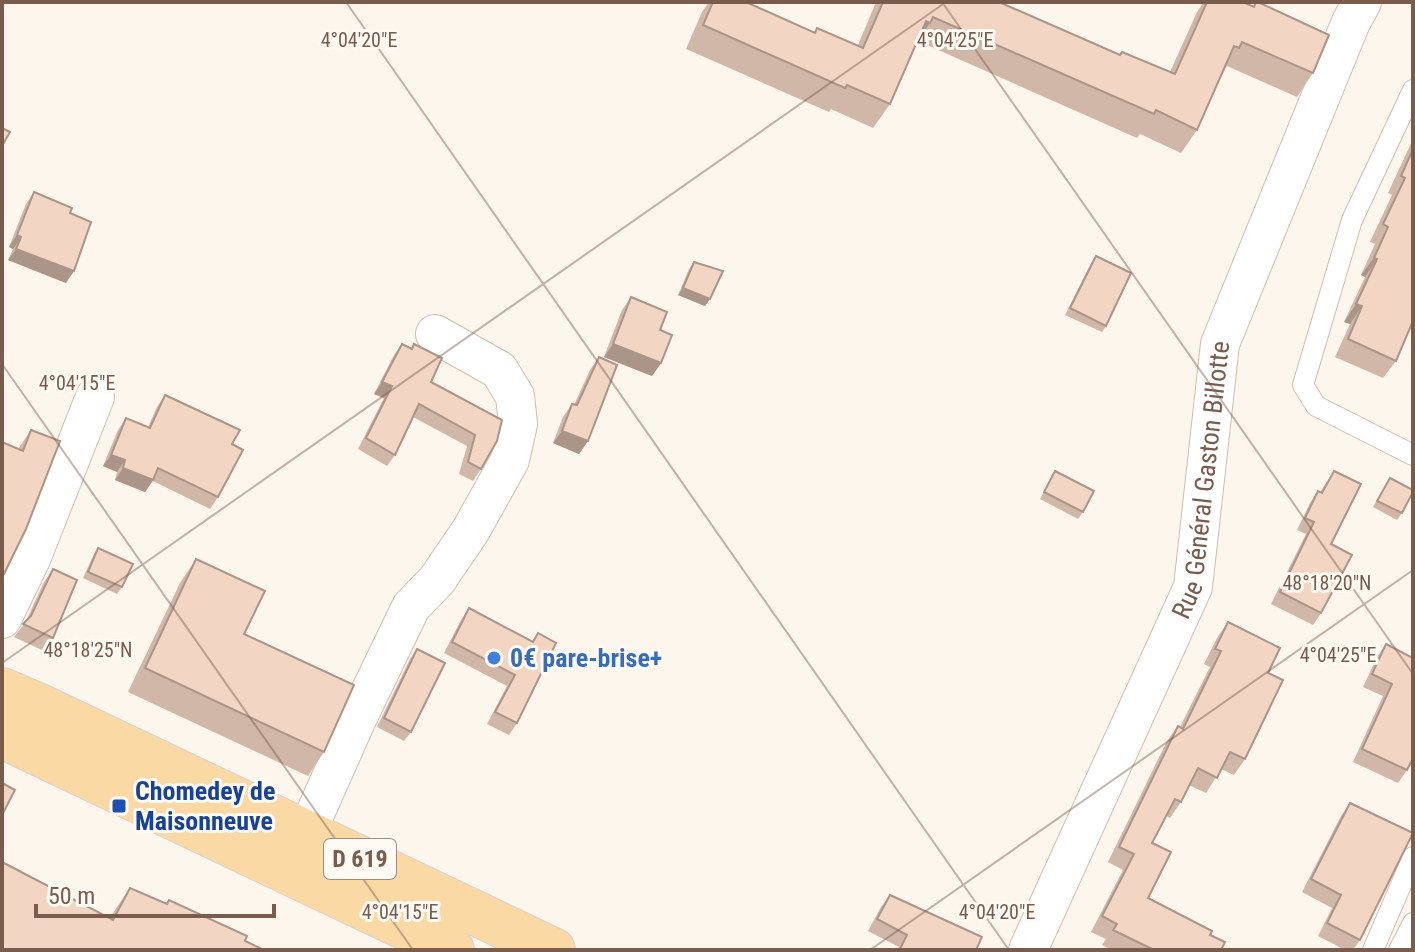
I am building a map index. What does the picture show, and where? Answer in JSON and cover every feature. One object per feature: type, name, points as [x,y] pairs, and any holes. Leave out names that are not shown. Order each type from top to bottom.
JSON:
[{"type":"main road","name":"D 619","points":[[2,690],[553,950]]},
{"type":"main road","name":"D 619","points":[[2,736],[452,950]]},
{"type":"street","name":"Rue Général Gaston Billotte","points":[[1028,950],[1193,587],[1220,344],[1351,22],[1362,2]]},
{"type":"street","points":[[306,834],[411,607],[437,580],[471,530],[510,460],[518,424],[515,396],[499,370],[435,334]]},
{"type":"street","points":[[2,619],[31,559],[95,397]]},
{"type":"lane","points":[[1413,90],[1352,220],[1303,385],[1316,406],[1413,455]]},
{"type":"lane","points":[[1373,950],[1413,857]]},
{"type":"lane","points":[[1399,950],[1413,923]]},
{"type":"building","points":[[713,2],[746,2],[815,33],[817,28],[863,48],[883,2],[999,2],[1120,55],[1122,52],[1175,74],[1207,2],[1243,2],[1254,7],[1258,2],[1329,35],[1313,73],[1242,42],[1239,48],[1234,46],[1197,130],[933,17],[930,23],[926,21],[890,104],[847,85],[845,88],[703,25]]},
{"type":"building","points":[[2,128],[10,132],[2,146]]},
{"type":"building","points":[[1413,149],[1413,321],[1396,361],[1348,339],[1362,306],[1356,304],[1388,227],[1383,224],[1405,178],[1401,176]]},
{"type":"building","points":[[34,192],[72,208],[70,213],[91,222],[74,271],[16,249],[21,237],[17,235]]},
{"type":"building","points":[[1096,256],[1131,273],[1106,326],[1070,308]]},
{"type":"building","points":[[694,262],[723,271],[710,299],[683,288]]},
{"type":"building","points":[[631,297],[667,312],[660,330],[672,335],[661,363],[613,344]]},
{"type":"building","points":[[402,344],[412,349],[414,344],[442,358],[431,382],[502,420],[497,441],[481,469],[468,462],[475,435],[419,404],[395,455],[366,438],[392,386],[382,382]]},
{"type":"building","points":[[599,357],[617,365],[588,441],[562,431],[572,404],[577,405]]},
{"type":"building","points":[[165,395],[240,430],[232,444],[243,450],[218,497],[158,468],[153,480],[123,468],[125,460],[111,455],[126,418],[150,428]]},
{"type":"building","points":[[31,430],[60,441],[26,529],[2,578],[2,442],[23,451]]},
{"type":"building","points":[[1055,471],[1094,491],[1083,512],[1044,492]]},
{"type":"building","points":[[1334,471],[1361,484],[1331,544],[1352,555],[1321,613],[1280,592],[1314,522],[1305,518],[1318,491],[1322,493]]},
{"type":"building","points":[[1390,478],[1413,490],[1402,513],[1377,501]]},
{"type":"building","points":[[98,548],[133,564],[122,587],[88,572]]},
{"type":"building","points":[[196,559],[265,591],[244,634],[354,685],[324,752],[145,668]]},
{"type":"building","points":[[53,569],[77,580],[53,638],[23,624],[31,616]]},
{"type":"building","points":[[469,608],[533,642],[538,633],[556,643],[517,723],[495,712],[515,675],[452,642]]},
{"type":"building","points":[[1228,622],[1280,648],[1268,673],[1283,680],[1245,759],[1230,752],[1217,778],[1198,768],[1181,802],[1175,799],[1152,843],[1171,852],[1148,898],[1212,931],[1210,935],[1225,942],[1221,950],[1154,950],[1113,930],[1117,924],[1102,916],[1134,854],[1119,847],[1178,726],[1183,729],[1221,651],[1215,649]]},
{"type":"building","points":[[1386,644],[1413,658],[1413,758],[1407,770],[1362,749],[1392,684],[1372,674]]},
{"type":"building","points":[[417,649],[445,663],[411,732],[384,718]]},
{"type":"building","points":[[2,783],[15,790],[2,815]]},
{"type":"building","points":[[1350,803],[1413,833],[1360,940],[1327,923],[1341,895],[1311,879]]},
{"type":"building","points":[[2,862],[113,920],[130,888],[167,904],[169,900],[247,936],[245,941],[264,950],[2,950]]},
{"type":"building","points":[[890,895],[982,937],[976,950],[900,949],[907,935],[877,919]]},
{"type":"place","name":"0€ pare-brise+","points":[[494,658]]},
{"type":"place","name":"Chomedey de Maisonneuve","points":[[119,806]]}]
